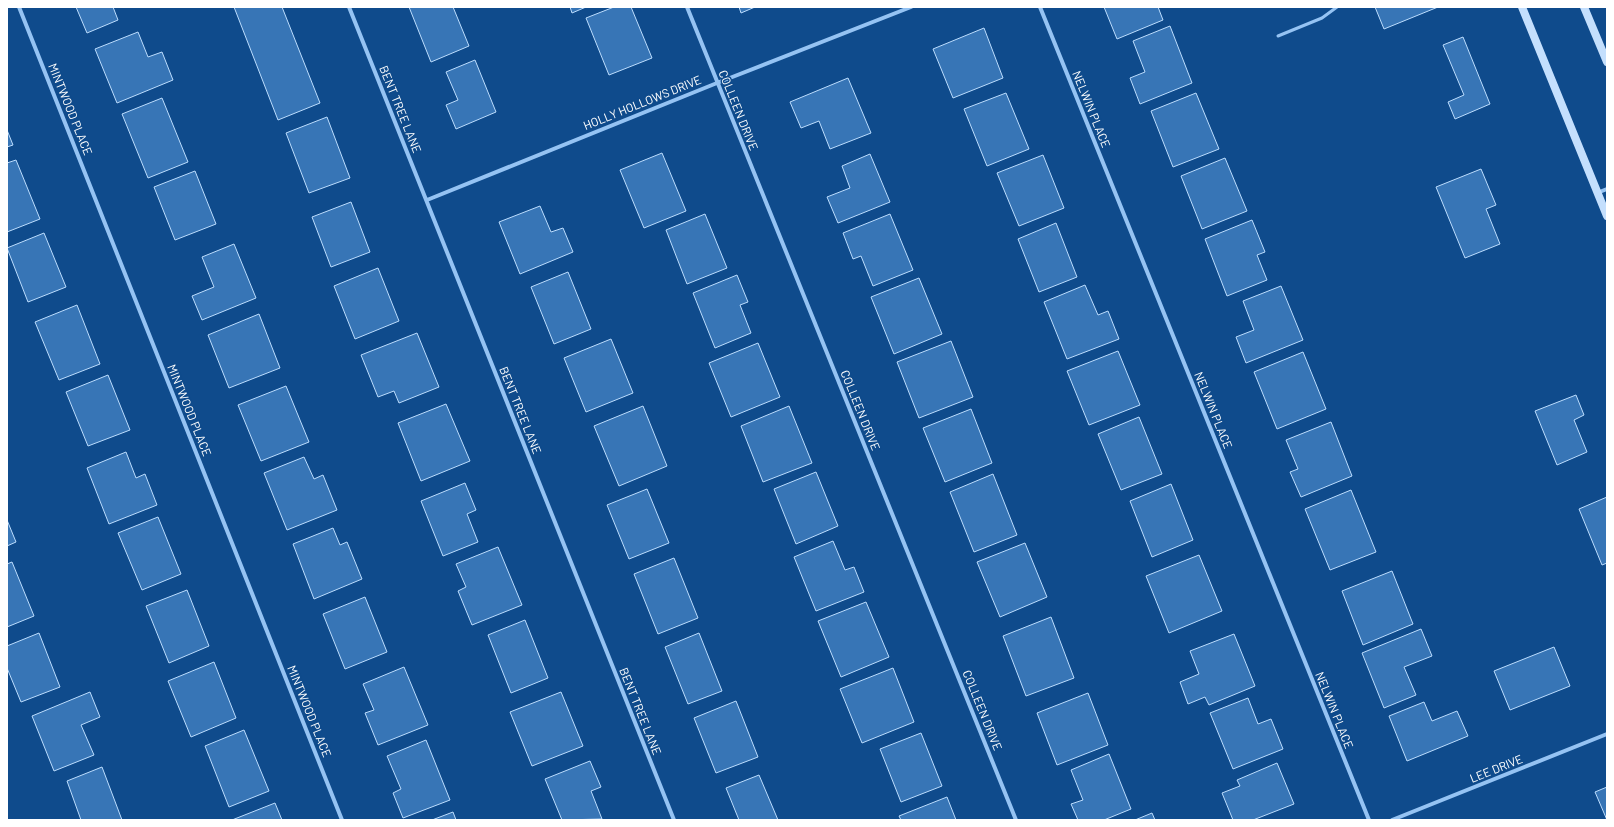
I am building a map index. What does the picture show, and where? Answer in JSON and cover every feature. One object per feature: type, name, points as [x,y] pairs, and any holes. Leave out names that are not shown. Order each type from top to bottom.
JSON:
[{"type":"main road","points":[[1522,7],[1607,216]]},
{"type":"main road","points":[[1584,7],[1607,62]]},
{"type":"street","name":"MINTWOOD PLACE","points":[[20,7],[342,820]]},
{"type":"street","name":"BENT TREE LANE","points":[[349,7],[674,820]]},
{"type":"street","name":"COLLEEN DRIVE","points":[[688,7],[717,83],[1016,820]]},
{"type":"street","name":"HOLLY HOLLOWS DRIVE","points":[[426,200],[911,7]]},
{"type":"street","name":"NELWIN PLACE","points":[[1040,7],[1368,820]]},
{"type":"street","points":[[1597,193],[1607,189]]},
{"type":"street","name":"LEE DRIVE","points":[[1392,820],[1607,734]]},
{"type":"lane","points":[[1278,36],[1322,18],[1337,7]]},
{"type":"building","points":[[76,7],[113,7],[118,20],[87,33]]},
{"type":"building","points":[[234,7],[282,7],[320,103],[278,120]]},
{"type":"building","points":[[409,7],[453,7],[469,46],[431,62]]},
{"type":"building","points":[[570,7],[586,7],[572,13]]},
{"type":"building","points":[[614,7],[631,7],[652,58],[609,75],[586,18]]},
{"type":"building","points":[[739,7],[755,7],[741,13]]},
{"type":"building","points":[[1104,7],[1158,7],[1163,20],[1117,39]]},
{"type":"building","points":[[1375,7],[1438,7],[1384,29]]},
{"type":"building","points":[[1170,26],[1192,83],[1140,104],[1130,78],[1145,72],[1133,41]]},
{"type":"building","points":[[984,28],[1003,78],[953,98],[933,49]]},
{"type":"building","points":[[138,32],[148,57],[162,52],[173,80],[117,103],[95,49]]},
{"type":"building","points":[[1463,37],[1490,104],[1455,119],[1448,102],[1464,95],[1443,45]]},
{"type":"building","points":[[475,60],[496,112],[456,129],[446,105],[458,100],[446,72]]},
{"type":"building","points":[[848,78],[871,133],[830,149],[819,121],[801,128],[790,102]]},
{"type":"building","points":[[1006,93],[1029,149],[987,166],[964,109]]},
{"type":"building","points":[[1196,93],[1219,149],[1173,167],[1151,111]]},
{"type":"building","points":[[162,98],[188,162],[148,178],[122,114]]},
{"type":"building","points":[[327,117],[350,178],[309,193],[286,133]]},
{"type":"building","points":[[7,130],[13,145],[7,147]]},
{"type":"building","points":[[662,153],[686,211],[644,228],[620,170]]},
{"type":"building","points":[[870,154],[890,202],[838,223],[827,197],[850,188],[842,166]]},
{"type":"building","points":[[1043,155],[1064,208],[1019,226],[997,173]]},
{"type":"building","points":[[1225,158],[1247,211],[1202,229],[1181,176]]},
{"type":"building","points":[[16,160],[40,219],[7,232],[7,163]]},
{"type":"building","points":[[1481,169],[1496,205],[1486,209],[1500,244],[1465,258],[1436,187]]},
{"type":"building","points":[[195,171],[216,224],[175,240],[154,187]]},
{"type":"building","points":[[351,202],[370,252],[331,267],[312,217]]},
{"type":"building","points":[[540,206],[551,232],[563,228],[573,252],[520,274],[499,222]]},
{"type":"building","points":[[705,214],[727,268],[687,284],[666,230]]},
{"type":"building","points":[[890,214],[913,270],[873,286],[861,256],[853,259],[843,233]]},
{"type":"building","points":[[1252,220],[1265,252],[1257,255],[1267,280],[1227,296],[1205,239]]},
{"type":"building","points":[[1056,223],[1077,277],[1039,292],[1018,239]]},
{"type":"building","points":[[44,233],[66,287],[28,302],[7,248]]},
{"type":"building","points":[[234,244],[256,298],[202,320],[192,296],[214,287],[202,257]]},
{"type":"building","points":[[378,268],[399,321],[355,339],[334,286]]},
{"type":"building","points":[[568,272],[591,329],[554,344],[531,287]]},
{"type":"building","points":[[737,275],[748,302],[740,305],[751,333],[715,348],[693,293]]},
{"type":"building","points":[[919,278],[942,334],[894,354],[871,297]]},
{"type":"building","points":[[1085,285],[1098,315],[1108,311],[1119,339],[1067,359],[1044,302]]},
{"type":"building","points":[[1281,286],[1303,340],[1246,363],[1236,337],[1254,330],[1243,301]]},
{"type":"building","points":[[77,305],[100,364],[59,380],[35,322]]},
{"type":"building","points":[[259,314],[280,368],[229,388],[208,335]]},
{"type":"building","points":[[417,333],[439,387],[399,403],[394,391],[378,397],[361,355]]},
{"type":"building","points":[[611,339],[633,393],[586,412],[564,358]]},
{"type":"building","points":[[951,341],[973,397],[919,418],[897,362]]},
{"type":"building","points":[[758,343],[780,397],[731,417],[709,363]]},
{"type":"building","points":[[1118,351],[1140,405],[1089,425],[1067,371]]},
{"type":"building","points":[[1303,352],[1326,409],[1277,429],[1254,372]]},
{"type":"building","points":[[108,375],[130,430],[88,446],[66,392]]},
{"type":"building","points":[[286,386],[309,442],[261,461],[238,405]]},
{"type":"building","points":[[1576,395],[1584,415],[1574,420],[1587,452],[1557,465],[1535,411]]},
{"type":"building","points":[[446,404],[470,461],[421,481],[398,423]]},
{"type":"building","points":[[643,406],[667,466],[619,486],[594,426]]},
{"type":"building","points":[[789,406],[812,463],[763,482],[741,426]]},
{"type":"building","points":[[971,409],[992,463],[945,482],[923,428]]},
{"type":"building","points":[[1139,417],[1162,474],[1121,490],[1098,434]]},
{"type":"building","points":[[1331,422],[1352,476],[1301,497],[1290,472],[1298,469],[1286,440]]},
{"type":"building","points":[[126,452],[136,478],[145,474],[157,505],[109,524],[87,468]]},
{"type":"building","points":[[304,457],[314,479],[323,475],[337,510],[287,530],[264,473]]},
{"type":"building","points":[[816,472],[838,526],[796,544],[774,489]]},
{"type":"building","points":[[993,474],[1017,535],[974,552],[950,492]]},
{"type":"building","points":[[465,483],[476,510],[467,514],[478,542],[443,556],[421,501]]},
{"type":"building","points":[[1171,484],[1193,540],[1152,557],[1130,501]]},
{"type":"building","points":[[647,489],[669,543],[629,559],[607,505]]},
{"type":"building","points":[[1351,490],[1376,552],[1330,570],[1305,509]]},
{"type":"building","points":[[1607,497],[1607,563],[1602,565],[1579,509]]},
{"type":"building","points":[[158,517],[181,574],[142,590],[118,533]]},
{"type":"building","points":[[7,520],[16,542],[7,546]]},
{"type":"building","points":[[333,528],[340,545],[347,542],[362,579],[314,599],[293,544]]},
{"type":"building","points":[[833,541],[845,570],[854,567],[864,592],[816,611],[794,557]]},
{"type":"building","points":[[1025,543],[1047,597],[1000,617],[977,562]]},
{"type":"building","points":[[498,547],[522,605],[472,625],[458,591],[466,587],[456,564]]},
{"type":"building","points":[[1199,555],[1222,611],[1169,633],[1146,576]]},
{"type":"building","points":[[674,558],[698,618],[658,634],[634,574]]},
{"type":"building","points":[[12,562],[34,616],[7,627],[7,564]]},
{"type":"building","points":[[1392,571],[1413,624],[1363,645],[1342,591]]},
{"type":"building","points":[[187,590],[209,646],[169,663],[146,606]]},
{"type":"building","points":[[365,597],[387,652],[345,669],[323,614]]},
{"type":"building","points":[[866,602],[889,657],[841,677],[818,621]]},
{"type":"building","points":[[1051,617],[1074,678],[1026,696],[1003,636]]},
{"type":"building","points":[[525,620],[548,678],[511,693],[488,635]]},
{"type":"building","points":[[1421,629],[1432,656],[1404,667],[1416,695],[1384,708],[1362,653]]},
{"type":"building","points":[[39,633],[60,687],[21,702],[7,668],[7,646]]},
{"type":"building","points":[[699,633],[722,691],[688,704],[665,647]]},
{"type":"building","points":[[1234,634],[1255,686],[1209,705],[1205,697],[1188,704],[1180,682],[1199,674],[1190,651]]},
{"type":"building","points":[[1554,647],[1570,686],[1510,710],[1494,671]]},
{"type":"building","points":[[214,662],[236,718],[191,737],[168,681]]},
{"type":"building","points":[[404,667],[428,725],[378,745],[365,713],[374,710],[363,684]]},
{"type":"building","points":[[893,668],[914,722],[862,743],[840,689]]},
{"type":"building","points":[[90,692],[100,717],[81,725],[94,755],[54,771],[32,716]]},
{"type":"building","points":[[561,692],[583,746],[532,766],[510,712]]},
{"type":"building","points":[[1088,693],[1108,745],[1057,765],[1037,713]]},
{"type":"building","points":[[1248,698],[1258,724],[1271,719],[1283,749],[1233,769],[1210,713]]},
{"type":"building","points":[[736,701],[758,757],[716,773],[694,718]]},
{"type":"building","points":[[1424,702],[1432,721],[1457,711],[1468,736],[1407,761],[1389,716]]},
{"type":"building","points":[[244,730],[269,791],[229,807],[205,746]]},
{"type":"building","points":[[921,733],[942,786],[901,802],[880,749]]},
{"type":"building","points":[[426,740],[450,800],[403,818],[393,793],[401,789],[387,756]]},
{"type":"building","points":[[1109,754],[1131,809],[1104,820],[1078,820],[1071,804],[1083,800],[1071,770]]},
{"type":"building","points":[[590,761],[601,787],[591,791],[602,819],[562,820],[545,779]]},
{"type":"building","points":[[1277,763],[1294,804],[1253,820],[1233,820],[1222,793],[1240,786],[1237,780]]},
{"type":"building","points":[[102,767],[122,820],[81,820],[67,781]]},
{"type":"building","points":[[759,775],[778,820],[739,820],[726,788]]},
{"type":"building","points":[[1607,787],[1607,820],[1595,792]]},
{"type":"building","points":[[947,797],[956,820],[901,820],[899,816]]},
{"type":"building","points":[[275,803],[282,820],[232,820]]},
{"type":"building","points":[[453,812],[456,820],[432,820]]},
{"type":"building","points":[[1152,813],[1155,820],[1135,820]]}]
